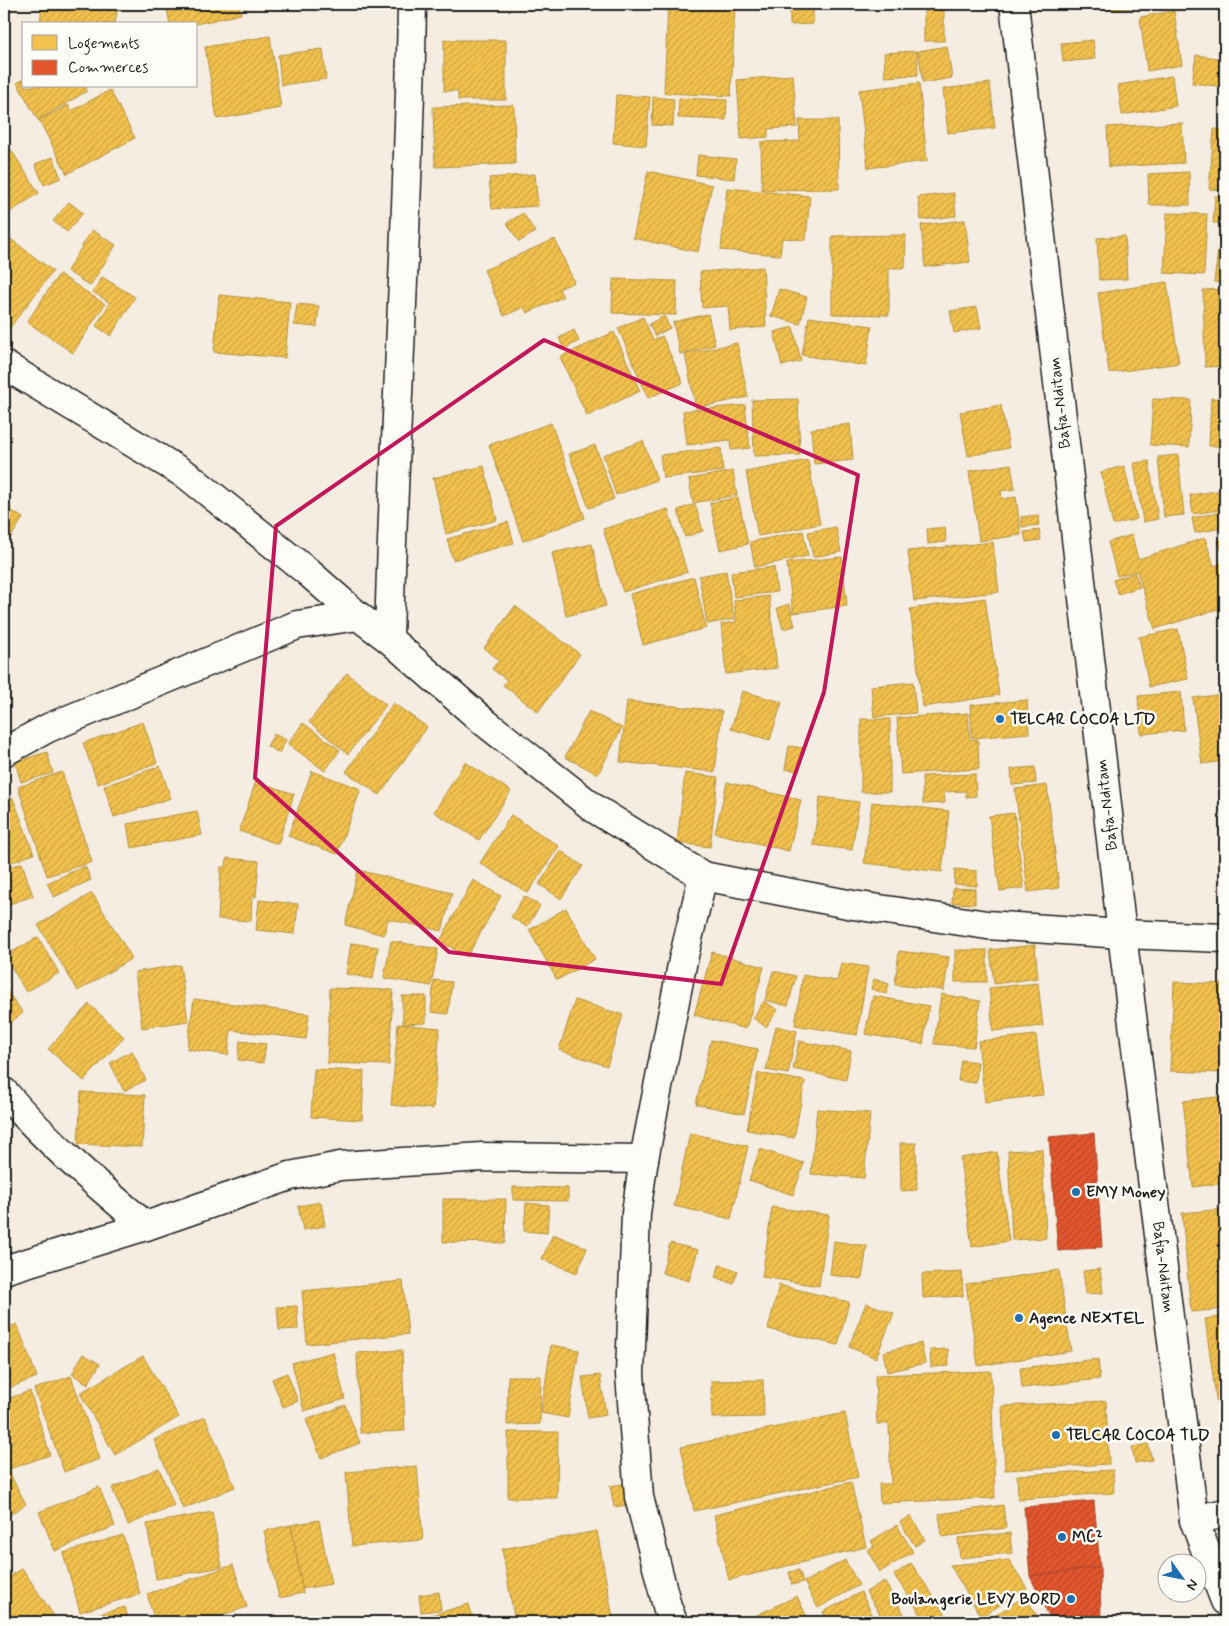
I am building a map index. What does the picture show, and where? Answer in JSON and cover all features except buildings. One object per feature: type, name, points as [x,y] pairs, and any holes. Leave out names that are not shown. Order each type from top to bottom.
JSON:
[{"type":"street","points":[[389,639],[391,547],[410,108],[412,4]]},
{"type":"street","name":"Bafia-Nditam","points":[[1014,4],[1122,934],[1194,1520],[1225,1601]]},
{"type":"street","points":[[4,365],[188,476],[309,573],[358,616],[389,639],[483,721],[595,809],[703,876],[853,905],[987,926],[1225,938]]},
{"type":"street","points":[[4,752],[48,728],[297,625],[358,616]]},
{"type":"street","points":[[673,1622],[667,1606],[640,1498],[630,1374],[636,1213],[644,1159],[683,960],[703,876]]},
{"type":"street","points":[[4,1092],[23,1114],[89,1178],[146,1226]]},
{"type":"street","points":[[4,1270],[146,1226],[290,1176],[340,1166],[482,1157],[644,1159]]},
{"type":"street","points":[[1194,1520],[1225,1513]]},
{"type":"highlighted area","points":[[544,340],[858,475],[824,692],[721,984],[449,952],[255,778],[276,526]]},
{"type":"place","name":"TELCAR COCOA LTD","points":[[1000,719]]},
{"type":"place","name":"EMY Money","points":[[1076,1192]]},
{"type":"place","name":"Agence NEXTEL","points":[[1019,1318]]},
{"type":"place","name":"TELCAR COCOA TLD","points":[[1056,1435]]},
{"type":"place","name":"MC²","points":[[1062,1537]]},
{"type":"place","name":"Boulangerie LEVY BORD","points":[[1071,1599]]}]
